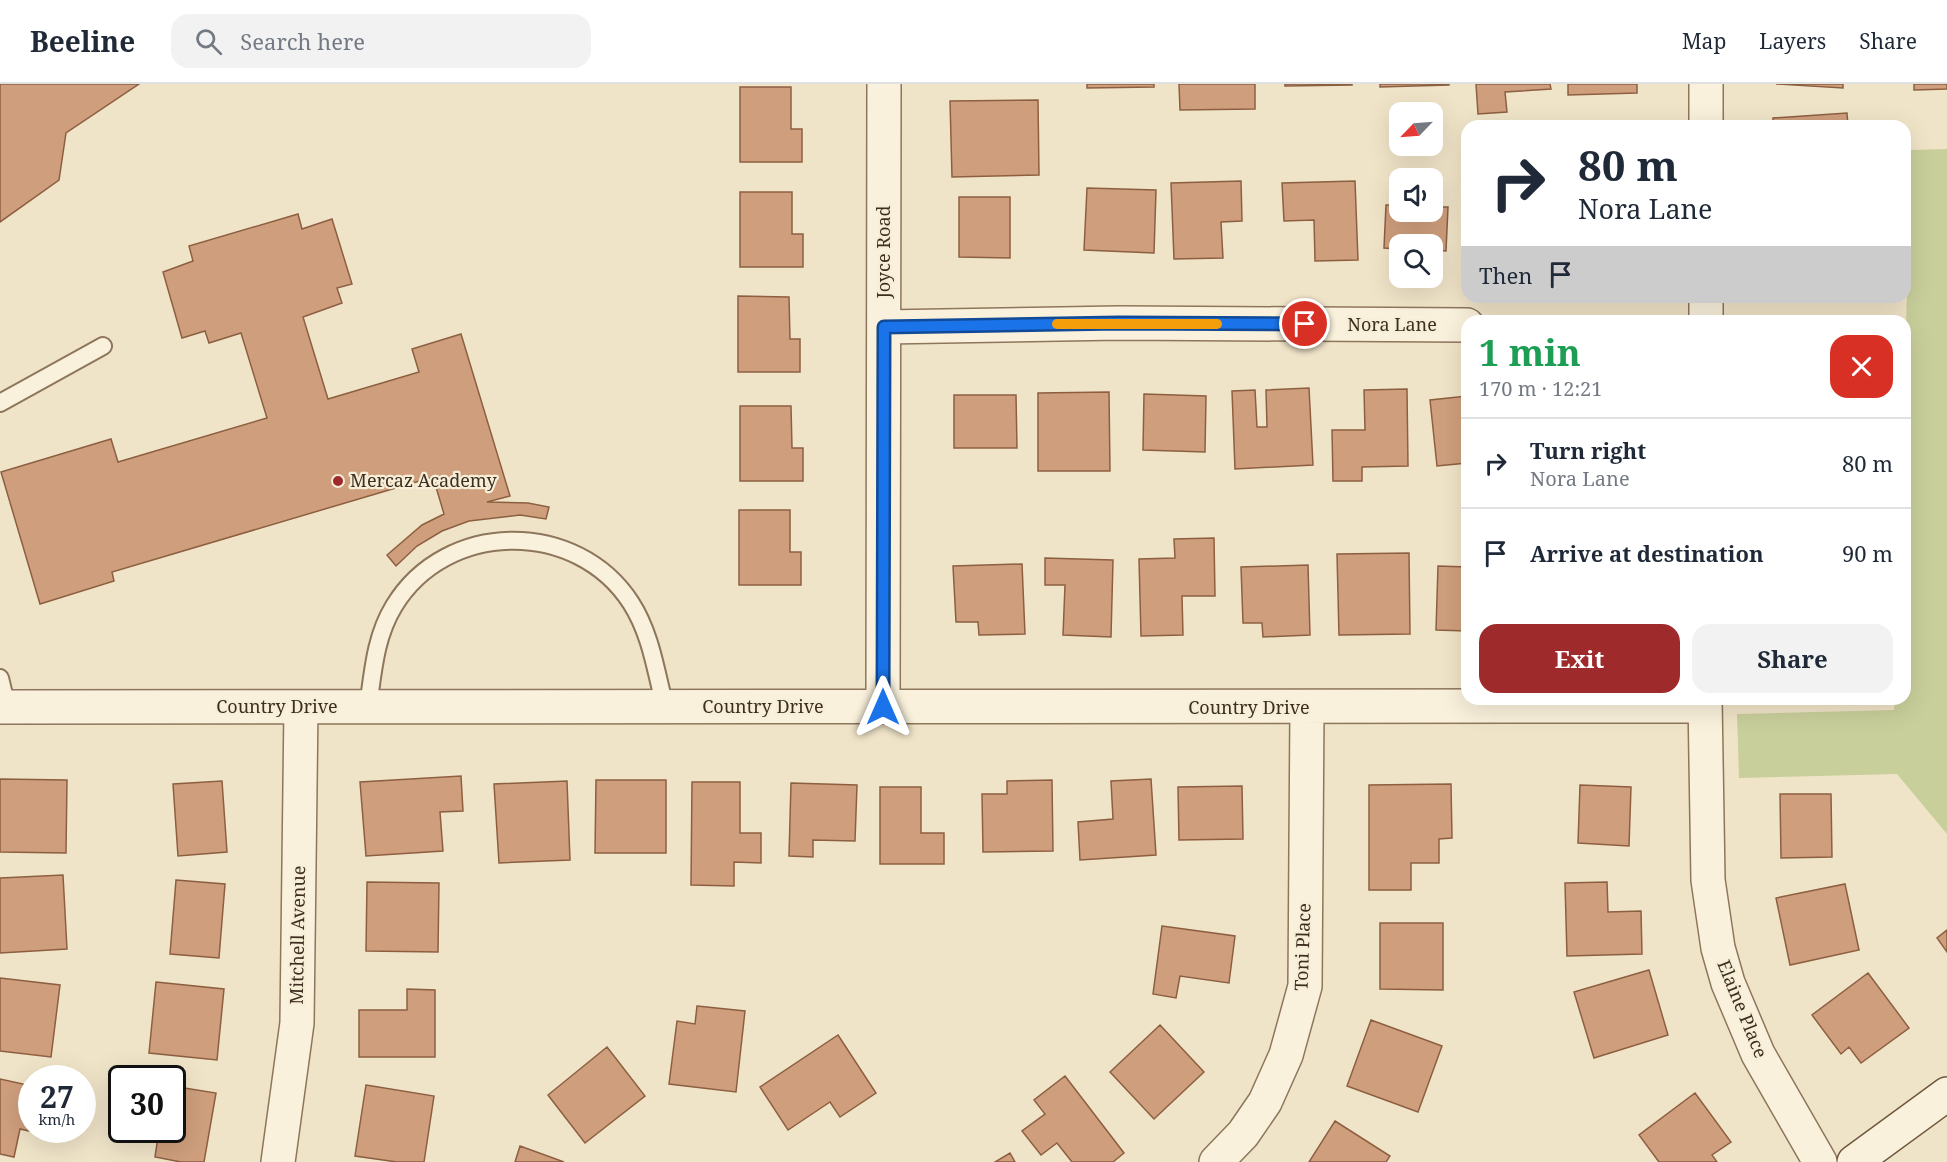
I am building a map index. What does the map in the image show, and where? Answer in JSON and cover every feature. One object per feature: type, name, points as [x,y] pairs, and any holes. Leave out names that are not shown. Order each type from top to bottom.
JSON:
[{"type":"street","name":"Joyce Road","points":[[883,707],[884,84]]},
{"type":"street","points":[[1706,84],[1706,120]]},
{"type":"street","name":"Nora Lane","points":[[884,327],[1119,323],[1461,325]]},
{"type":"street","name":"Country Drive","points":[[2,697],[301,707],[1307,708],[1546,705]]},
{"type":"street","name":"Elaine Place","points":[[1705,705],[1708,880],[1718,948],[1728,983],[1758,1054],[1820,1162]]},
{"type":"street","name":"Mitchell Avenue","points":[[278,1162],[297,1023],[301,707]]},
{"type":"street","name":"Toni Place","points":[[1216,1162],[1243,1134],[1264,1102],[1286,1055],[1305,986],[1307,708]]},
{"type":"street","points":[[1854,1162],[1944,1102]]},
{"type":"lane","points":[[0,403],[103,346]]},
{"type":"lane","points":[[368,707],[377,647],[384,626],[408,587],[443,558],[485,542],[509,539],[533,540],[567,550],[598,568],[616,584],[642,623],[665,707]]},
{"type":"green space","points":[[1947,149],[1947,834],[1897,774],[1739,778],[1737,714],[1894,710],[1894,705],[1911,705],[1911,315],[1906,315],[1907,303],[1911,303],[1911,150]]},
{"type":"building","points":[[0,84],[139,84],[66,133],[59,180],[0,222]]},
{"type":"building","points":[[1087,84],[1154,84],[1154,87],[1087,88]]},
{"type":"building","points":[[1179,84],[1255,84],[1255,109],[1180,110]]},
{"type":"building","points":[[1285,84],[1352,84],[1352,85],[1285,86]]},
{"type":"building","points":[[1380,84],[1449,84],[1449,85],[1380,87]]},
{"type":"building","points":[[1476,84],[1550,84],[1551,89],[1505,92],[1507,112],[1478,114]]},
{"type":"building","points":[[1568,84],[1637,84],[1637,93],[1568,95]]},
{"type":"building","points":[[1776,84],[1843,84],[1843,88]]},
{"type":"building","points":[[1914,84],[1947,84],[1947,89],[1914,90]]},
{"type":"building","points":[[740,87],[791,87],[791,129],[802,129],[802,162],[740,162]]},
{"type":"building","points":[[1038,100],[1039,175],[952,177],[950,101]]},
{"type":"building","points":[[1847,113],[1848,120],[1773,120],[1773,118]]},
{"type":"building","points":[[1241,181],[1242,221],[1221,222],[1223,258],[1174,259],[1171,183]]},
{"type":"building","points":[[1355,181],[1358,260],[1315,261],[1314,220],[1284,221],[1282,183]]},
{"type":"building","points":[[1087,188],[1156,190],[1154,253],[1084,250]]},
{"type":"building","points":[[740,192],[792,192],[792,234],[803,234],[803,267],[740,267]]},
{"type":"building","points":[[959,197],[1010,197],[1010,258],[959,257]]},
{"type":"building","points":[[1386,205],[1389,205],[1389,222],[1443,222],[1443,207],[1448,207],[1446,251],[1443,251],[1443,234],[1389,234],[1389,248],[1384,248]]},
{"type":"building","points":[[298,214],[302,229],[332,219],[352,284],[337,288],[342,303],[303,317],[328,399],[419,372],[412,349],[461,334],[510,496],[487,502],[528,503],[549,507],[546,519],[520,515],[469,521],[442,531],[417,546],[396,566],[387,555],[422,525],[444,514],[433,477],[112,572],[114,581],[40,604],[1,472],[111,439],[118,462],[267,418],[241,333],[209,343],[205,331],[182,338],[163,272],[193,261],[189,246]]},
{"type":"building","points":[[738,296],[789,297],[790,339],[800,339],[800,372],[738,372]]},
{"type":"building","points":[[1309,388],[1313,465],[1235,469],[1232,391],[1255,390],[1257,427],[1267,427],[1266,390]]},
{"type":"building","points":[[1407,389],[1408,466],[1362,467],[1362,481],[1333,481],[1332,430],[1365,430],[1364,390]]},
{"type":"building","points":[[1109,392],[1110,471],[1038,471],[1038,393]]},
{"type":"building","points":[[1144,394],[1206,396],[1205,452],[1143,450]]},
{"type":"building","points":[[954,395],[1016,395],[1017,448],[954,448]]},
{"type":"building","points":[[1461,397],[1461,464],[1437,466],[1430,400]]},
{"type":"building","points":[[740,406],[791,406],[792,448],[803,448],[803,481],[740,481]]},
{"type":"building","points":[[739,510],[790,510],[790,552],[801,552],[801,585],[739,585]]},
{"type":"building","points":[[1214,538],[1215,596],[1182,596],[1183,635],[1141,636],[1139,559],[1175,558],[1174,539]]},
{"type":"building","points":[[1409,553],[1410,634],[1339,635],[1337,554]]},
{"type":"building","points":[[1045,558],[1113,560],[1111,637],[1063,635],[1065,585],[1045,585]]},
{"type":"building","points":[[1022,564],[1025,634],[979,635],[978,622],[956,622],[953,566]]},
{"type":"building","points":[[1308,565],[1310,635],[1263,637],[1262,623],[1243,623],[1241,567]]},
{"type":"building","points":[[1438,566],[1461,567],[1461,631],[1436,630]]},
{"type":"building","points":[[461,776],[463,811],[440,812],[443,851],[366,856],[360,782]]},
{"type":"building","points":[[0,779],[67,780],[66,853],[0,852]]},
{"type":"building","points":[[1151,779],[1156,855],[1080,860],[1078,822],[1113,819],[1111,781]]},
{"type":"building","points":[[596,780],[666,780],[666,853],[595,853]]},
{"type":"building","points":[[1052,780],[1053,851],[983,852],[982,794],[1007,794],[1007,781]]},
{"type":"building","points":[[222,781],[227,852],[178,856],[173,784]]},
{"type":"building","points":[[567,781],[570,860],[499,863],[494,784]]},
{"type":"building","points":[[692,782],[740,782],[740,833],[761,833],[761,863],[734,862],[734,886],[691,885]]},
{"type":"building","points":[[791,783],[857,785],[855,841],[813,840],[813,857],[789,856]]},
{"type":"building","points":[[1451,784],[1452,838],[1439,839],[1439,863],[1411,863],[1411,890],[1369,890],[1369,785]]},
{"type":"building","points":[[1580,785],[1631,787],[1629,846],[1578,843]]},
{"type":"building","points":[[1242,786],[1243,839],[1179,840],[1178,787]]},
{"type":"building","points":[[880,787],[921,787],[921,833],[944,833],[944,864],[880,864]]},
{"type":"building","points":[[1780,794],[1831,794],[1832,857],[1781,858]]},
{"type":"building","points":[[63,875],[67,949],[0,953],[0,878]]},
{"type":"building","points":[[176,880],[225,884],[219,958],[170,954]]},
{"type":"building","points":[[367,882],[439,883],[438,952],[366,951]]},
{"type":"building","points":[[1607,882],[1608,912],[1641,911],[1642,954],[1567,956],[1565,883]]},
{"type":"building","points":[[1845,884],[1859,950],[1790,965],[1776,898]]},
{"type":"building","points":[[1380,923],[1443,923],[1443,990],[1380,989]]},
{"type":"building","points":[[1162,926],[1235,936],[1229,983],[1180,976],[1176,998],[1153,994]]},
{"type":"building","points":[[1947,930],[1947,952],[1937,938]]},
{"type":"building","points":[[1649,970],[1668,1035],[1594,1058],[1574,992]]},
{"type":"building","points":[[1868,973],[1909,1028],[1861,1063],[1849,1047],[1841,1054],[1812,1015]]},
{"type":"building","points":[[0,978],[60,985],[51,1057],[0,1051]]},
{"type":"building","points":[[156,982],[224,989],[217,1060],[149,1053]]},
{"type":"building","points":[[407,989],[435,990],[435,1057],[359,1057],[359,1010],[407,1010]]},
{"type":"building","points":[[697,1006],[745,1011],[736,1092],[669,1084],[677,1021],[695,1024]]},
{"type":"building","points":[[1371,1020],[1442,1046],[1418,1112],[1347,1086]]},
{"type":"building","points":[[1160,1025],[1204,1072],[1154,1119],[1110,1072]]},
{"type":"building","points":[[838,1035],[876,1093],[840,1117],[830,1102],[788,1130],[760,1087]]},
{"type":"building","points":[[607,1047],[645,1096],[585,1143],[548,1095]]},
{"type":"building","points":[[1065,1076],[1124,1153],[1113,1162],[1072,1162],[1057,1143],[1041,1155],[1022,1131],[1045,1114],[1034,1100]]},
{"type":"building","points":[[0,1079],[18,1083],[18,1138],[14,1157],[0,1154]]},
{"type":"building","points":[[366,1085],[434,1096],[424,1162],[397,1162],[355,1156]]},
{"type":"building","points":[[186,1088],[216,1093],[204,1162],[181,1162],[155,1157],[157,1143],[186,1143]]},
{"type":"building","points":[[1695,1093],[1731,1142],[1712,1155],[1717,1162],[1659,1162],[1639,1135]]},
{"type":"building","points":[[1335,1121],[1390,1156],[1386,1162],[1309,1162]]},
{"type":"building","points":[[520,1146],[564,1162],[515,1162]]},
{"type":"building","points":[[1010,1153],[1015,1162],[995,1162]]},
{"type":"slow traffic","points":[[1057,324],[1217,324]]},
{"type":"place","name":"Mercaz Academy","points":[[338,481]]},
{"type":"route","points":[[883,707],[884,327],[1119,323],[1305,324]]}]
